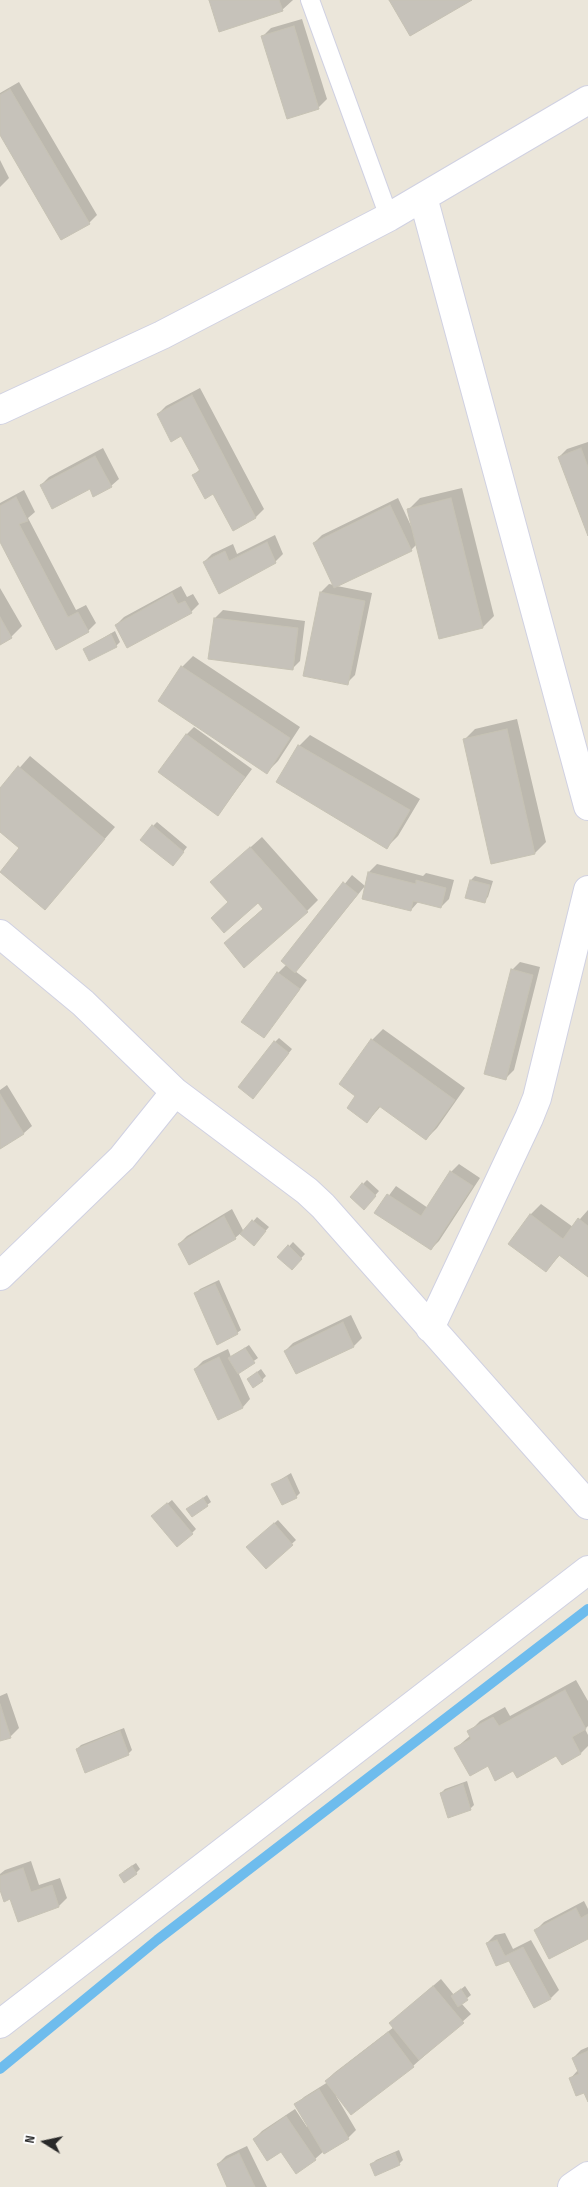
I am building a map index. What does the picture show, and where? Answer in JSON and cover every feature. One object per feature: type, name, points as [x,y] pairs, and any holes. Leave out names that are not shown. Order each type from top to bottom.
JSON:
[{"type":"street","points":[[0,410],[162,335],[389,217],[588,100]]},
{"type":"street","points":[[423,197],[588,806]]},
{"type":"street","points":[[430,1328],[537,1098],[588,890]]},
{"type":"street","points":[[0,934],[83,1003],[176,1092],[308,1191],[588,1505]]},
{"type":"street","points":[[0,1276],[122,1158],[176,1092]]},
{"type":"street","points":[[0,2024],[588,1570]]},
{"type":"street","points":[[572,2187],[588,2176]]},
{"type":"lane","points":[[310,0],[389,217]]},
{"type":"building","points":[[209,0],[279,0],[283,11],[219,32]]},
{"type":"building","points":[[389,0],[472,0],[410,36]]},
{"type":"building","points":[[294,26],[319,109],[287,119],[261,36]]},
{"type":"building","points":[[10,89],[90,224],[61,240],[0,135],[0,95]]},
{"type":"building","points":[[192,395],[256,518],[233,531],[213,494],[205,499],[192,475],[200,471],[181,436],[171,442],[157,414]]},
{"type":"building","points":[[581,448],[588,467],[588,536],[558,457]]},
{"type":"building","points":[[95,456],[112,487],[93,497],[90,489],[52,509],[40,485]]},
{"type":"building","points":[[16,497],[28,521],[19,524],[68,617],[78,612],[89,632],[56,650],[0,542],[0,506]]},
{"type":"building","points":[[451,498],[483,628],[439,639],[407,509]]},
{"type":"building","points":[[390,505],[412,551],[334,588],[313,543]]},
{"type":"building","points":[[267,542],[276,563],[219,594],[203,562],[225,551],[229,561]]},
{"type":"building","points":[[320,592],[365,601],[348,685],[303,676]]},
{"type":"building","points":[[172,593],[178,604],[185,601],[192,613],[127,648],[115,625]]},
{"type":"building","points":[[0,617],[12,638],[0,645]]},
{"type":"building","points":[[214,618],[298,628],[293,670],[208,659]]},
{"type":"building","points":[[111,634],[117,647],[89,661],[83,649]]},
{"type":"building","points":[[181,666],[290,738],[267,774],[158,701]]},
{"type":"building","points":[[507,729],[535,854],[491,864],[463,739]]},
{"type":"building","points":[[186,734],[245,777],[218,816],[158,772]]},
{"type":"building","points":[[298,745],[410,810],[387,849],[276,782]]},
{"type":"building","points":[[18,766],[105,839],[45,910],[0,872],[19,848],[0,832],[0,788]]},
{"type":"building","points":[[152,825],[184,852],[173,866],[140,840]]},
{"type":"building","points":[[250,847],[308,912],[244,968],[224,943],[263,909],[258,903],[224,933],[211,918],[228,902],[210,882]]},
{"type":"building","points":[[368,872],[416,884],[416,880],[446,888],[441,908],[413,901],[411,911],[362,899]]},
{"type":"building","points":[[470,880],[490,885],[485,903],[465,898]]},
{"type":"building","points":[[343,882],[358,894],[295,973],[281,961]]},
{"type":"building","points":[[511,969],[533,975],[506,1080],[484,1074]]},
{"type":"building","points":[[277,972],[300,989],[264,1038],[241,1022]]},
{"type":"building","points":[[371,1039],[455,1100],[426,1140],[379,1106],[367,1123],[347,1108],[355,1096],[339,1084]]},
{"type":"building","points":[[274,1041],[289,1053],[253,1099],[238,1087]]},
{"type":"building","points":[[0,1094],[24,1134],[0,1149]]},
{"type":"building","points":[[450,1171],[473,1186],[431,1250],[374,1213],[387,1194],[421,1216]]},
{"type":"building","points":[[362,1183],[376,1196],[364,1210],[350,1197]]},
{"type":"building","points":[[530,1214],[563,1239],[578,1218],[588,1226],[588,1277],[559,1255],[546,1272],[508,1244]]},
{"type":"building","points":[[224,1216],[236,1239],[189,1265],[178,1244]]},
{"type":"building","points":[[252,1220],[266,1231],[254,1246],[240,1234]]},
{"type":"building","points":[[288,1245],[302,1259],[292,1270],[277,1257]]},
{"type":"building","points":[[215,1284],[238,1334],[217,1345],[194,1293]]},
{"type":"building","points":[[343,1322],[354,1347],[296,1374],[284,1351]]},
{"type":"building","points":[[245,1348],[255,1363],[238,1374],[228,1358]]},
{"type":"building","points":[[219,1357],[243,1408],[218,1420],[194,1369]]},
{"type":"building","points":[[257,1372],[263,1381],[253,1388],[247,1379]]},
{"type":"building","points":[[287,1477],[297,1498],[282,1505],[271,1484]]},
{"type":"building","points":[[203,1498],[208,1506],[192,1517],[186,1509]]},
{"type":"building","points":[[167,1503],[193,1534],[177,1547],[151,1516]]},
{"type":"building","points":[[274,1523],[293,1545],[266,1569],[246,1547]]},
{"type":"building","points":[[565,1690],[586,1729],[572,1737],[581,1754],[562,1765],[556,1756],[517,1778],[513,1771],[495,1781],[488,1766],[470,1776],[454,1748],[471,1739],[467,1731],[493,1717],[499,1726]]},
{"type":"building","points":[[0,1704],[11,1738],[0,1741]]},
{"type":"building","points":[[120,1731],[129,1755],[85,1773],[76,1749]]},
{"type":"building","points":[[463,1784],[471,1810],[448,1818],[440,1793]]},
{"type":"building","points":[[132,1866],[137,1874],[124,1883],[119,1875]]},
{"type":"building","points":[[23,1868],[31,1892],[52,1885],[59,1907],[18,1922],[10,1899],[4,1902],[0,1890],[0,1876]]},
{"type":"building","points":[[576,1908],[581,1918],[588,1914],[588,1939],[549,1959],[534,1930]]},
{"type":"building","points":[[497,1940],[505,1956],[523,1947],[551,1999],[534,2008],[509,1961],[496,1966],[486,1943]]},
{"type":"building","points":[[433,1986],[464,2023],[419,2060],[389,2023]]},
{"type":"building","points":[[461,1989],[468,2000],[458,2007],[451,1996]]},
{"type":"building","points":[[388,2032],[414,2067],[351,2115],[325,2081]]},
{"type":"building","points":[[588,2051],[588,2102],[584,2093],[576,2096],[569,2078],[579,2074],[572,2058]]},
{"type":"building","points":[[319,2089],[349,2139],[324,2154],[294,2104]]},
{"type":"building","points":[[286,2116],[316,2160],[296,2174],[281,2152],[267,2161],[253,2139]]},
{"type":"building","points":[[239,2153],[255,2187],[227,2187],[217,2164]]},
{"type":"building","points":[[395,2153],[400,2165],[375,2176],[370,2164]]},
{"type":"waterway","points":[[0,2069],[157,1940],[588,1609]]}]
